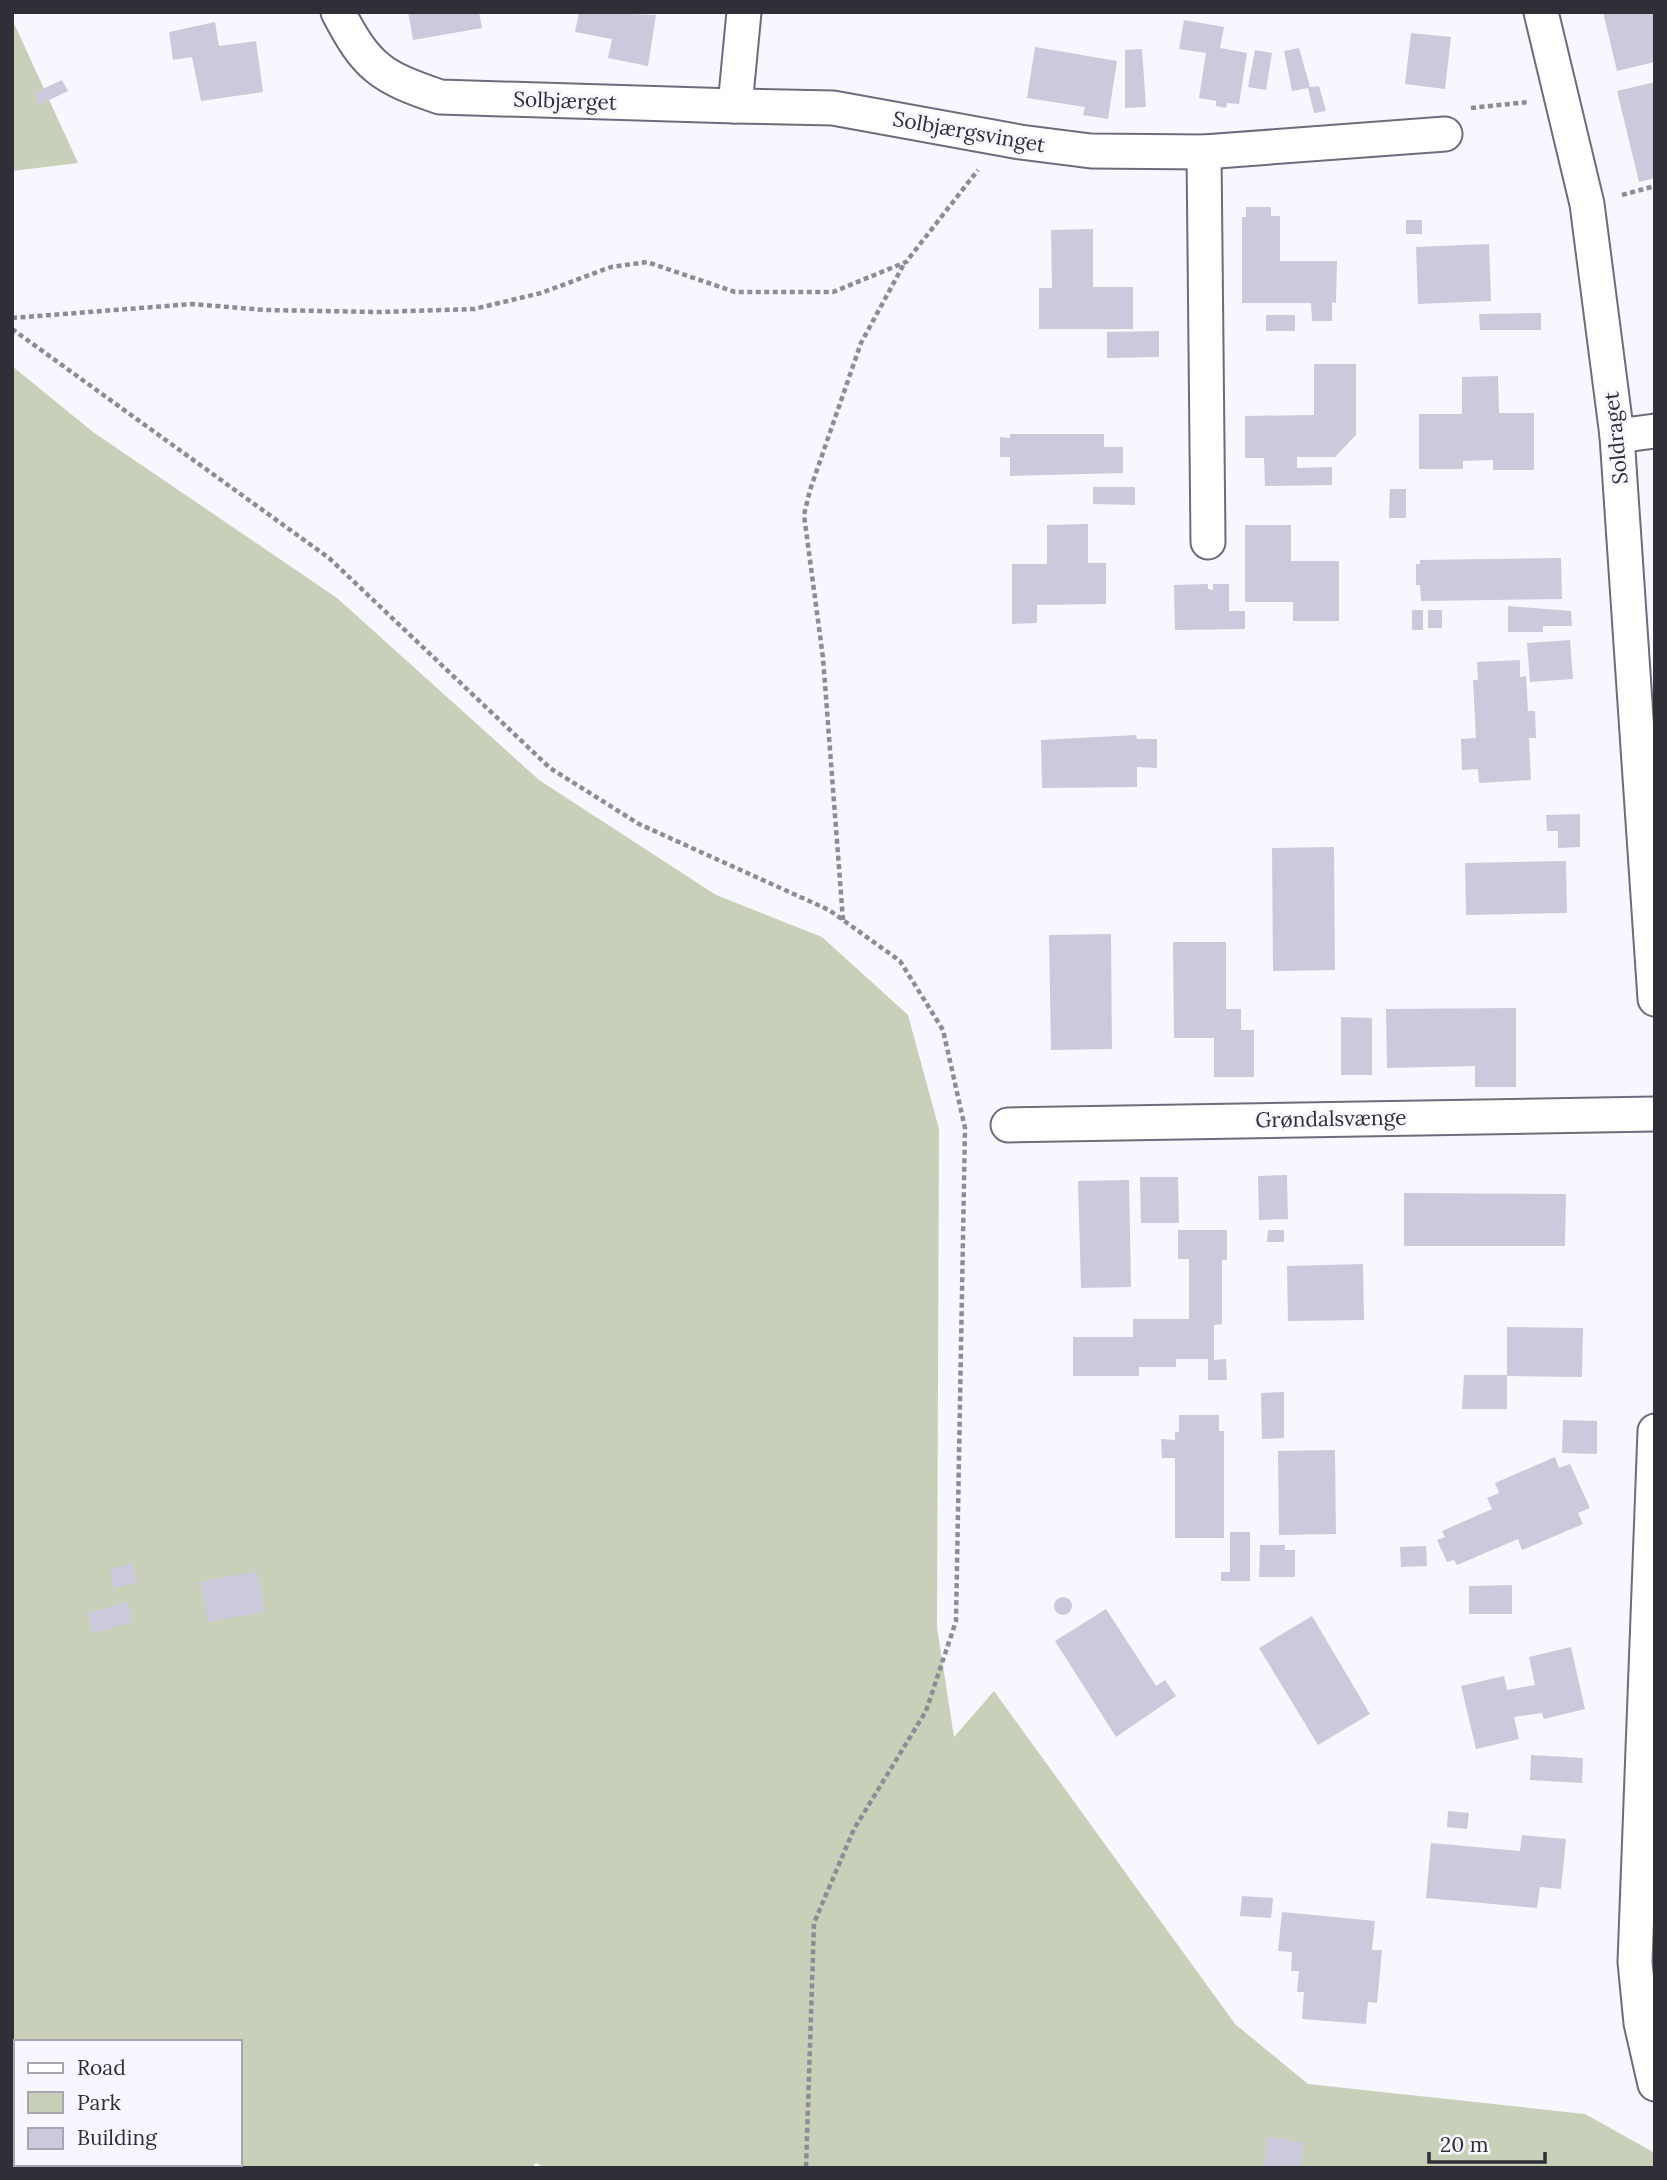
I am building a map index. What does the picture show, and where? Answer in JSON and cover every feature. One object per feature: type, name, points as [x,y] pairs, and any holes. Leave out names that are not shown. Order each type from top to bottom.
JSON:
[{"type":"street","name":"Solbjærget","points":[[338,12],[357,49],[393,82],[440,97],[735,106]]},
{"type":"street","points":[[735,106],[744,12]]},
{"type":"street","name":"Soldraget","points":[[1541,12],[1587,204],[1618,436],[1651,869],[1655,999]]},
{"type":"street","name":"Solbjærgsvinget","points":[[735,106],[833,108],[1001,139],[1091,151],[1203,152],[1445,134]]},
{"type":"street","points":[[1203,152],[1209,542]]},
{"type":"street","points":[[1618,436],[1655,430]]},
{"type":"street","name":"Grøndalsvænge","points":[[1008,1125],[1655,1114]]},
{"type":"street","points":[[1655,1431],[1635,1962],[1641,2023],[1655,2084]]},
{"type":"path","points":[[1445,134],[1461,110],[1563,98]]},
{"type":"path","points":[[843,920],[830,727],[817,601],[804,515],[810,490],[861,344],[906,262],[1001,139]]},
{"type":"path","points":[[12,318],[192,304],[303,311],[474,309],[541,293],[611,268],[647,262],[735,292],[833,292],[906,262]]},
{"type":"path","points":[[12,330],[329,558],[550,768],[639,824],[829,910],[900,961],[943,1030],[965,1128],[957,1621],[926,1711],[854,1829],[814,1923],[806,2168]]},
{"type":"green space","points":[[12,19],[78,163],[12,171]]},
{"type":"green space","points":[[12,366],[93,432],[337,598],[539,780],[716,895],[822,937],[908,1015],[939,1129],[937,1627],[954,1737],[994,1691],[1235,2024],[1308,2084],[1585,2114],[1655,2153],[1655,2168],[546,2168],[536,2163],[531,2168],[12,2168]]},
{"type":"building","points":[[408,12],[479,12],[482,28],[413,40]]},
{"type":"building","points":[[579,12],[656,15],[648,66],[608,58],[612,39],[575,32]]},
{"type":"building","points":[[1603,12],[1655,12],[1655,62],[1617,71]]},
{"type":"building","points":[[1184,20],[1224,27],[1220,48],[1247,53],[1239,104],[1227,103],[1226,108],[1216,106],[1216,101],[1199,98],[1206,53],[1179,49]]},
{"type":"building","points":[[215,22],[219,46],[256,41],[263,92],[201,101],[192,57],[173,60],[169,32]]},
{"type":"building","points":[[1411,33],[1451,37],[1445,89],[1405,84]]},
{"type":"building","points":[[1035,47],[1117,61],[1108,119],[1083,115],[1085,107],[1027,98]]},
{"type":"building","points":[[1299,48],[1310,87],[1319,86],[1326,111],[1314,113],[1308,88],[1292,91],[1284,51]]},
{"type":"building","points":[[1142,49],[1146,107],[1125,108],[1125,50]]},
{"type":"building","points":[[1255,50],[1272,53],[1266,90],[1248,87]]},
{"type":"building","points":[[62,80],[68,91],[39,105],[34,93]]},
{"type":"building","points":[[1655,82],[1655,178],[1639,182],[1617,91]]},
{"type":"building","points":[[1246,207],[1271,207],[1271,216],[1280,216],[1280,261],[1337,261],[1336,303],[1332,302],[1332,321],[1312,321],[1311,303],[1242,303],[1242,217],[1246,217]]},
{"type":"building","points":[[1406,220],[1422,220],[1422,234],[1406,234]]},
{"type":"building","points":[[1093,229],[1093,287],[1133,287],[1133,329],[1039,329],[1039,288],[1052,288],[1051,230]]},
{"type":"building","points":[[1489,244],[1491,301],[1418,304],[1416,247]]},
{"type":"building","points":[[1541,313],[1541,330],[1480,330],[1479,314]]},
{"type":"building","points":[[1266,315],[1295,315],[1295,331],[1266,331]]},
{"type":"building","points":[[1159,331],[1159,357],[1107,358],[1107,332]]},
{"type":"building","points":[[1314,364],[1356,364],[1356,435],[1335,457],[1297,457],[1297,468],[1332,467],[1332,485],[1265,486],[1264,458],[1245,458],[1245,416],[1314,415]]},
{"type":"building","points":[[1498,376],[1499,413],[1534,413],[1534,470],[1493,470],[1493,460],[1463,461],[1463,469],[1419,469],[1419,414],[1462,414],[1462,377]]},
{"type":"building","points":[[1010,434],[1104,434],[1104,447],[1123,447],[1123,473],[1010,476],[1010,457],[1000,457],[1000,437],[1010,438]]},
{"type":"building","points":[[1093,487],[1135,487],[1135,505],[1093,504]]},
{"type":"building","points":[[1390,489],[1406,489],[1406,518],[1389,518]]},
{"type":"building","points":[[1088,524],[1088,563],[1106,563],[1106,604],[1037,605],[1037,623],[1012,624],[1012,564],[1047,564],[1047,525]]},
{"type":"building","points":[[1245,525],[1291,525],[1291,561],[1339,561],[1339,621],[1293,621],[1293,602],[1245,602]]},
{"type":"building","points":[[1561,558],[1562,599],[1421,601],[1420,585],[1416,585],[1416,564],[1420,564],[1420,560]]},
{"type":"building","points":[[1208,584],[1208,589],[1213,590],[1213,584],[1229,584],[1229,611],[1245,611],[1245,629],[1175,630],[1174,585]]},
{"type":"building","points":[[1508,606],[1571,611],[1572,626],[1543,626],[1543,632],[1508,632]]},
{"type":"building","points":[[1412,610],[1423,610],[1423,630],[1412,630]]},
{"type":"building","points":[[1428,610],[1442,610],[1442,628],[1428,628]]},
{"type":"building","points":[[1570,640],[1573,679],[1530,682],[1527,643]]},
{"type":"building","points":[[1520,660],[1520,677],[1526,676],[1528,711],[1535,711],[1536,738],[1529,738],[1531,780],[1479,783],[1478,769],[1462,770],[1461,739],[1476,738],[1473,680],[1478,680],[1477,662]]},
{"type":"building","points":[[1136,735],[1137,739],[1157,739],[1157,768],[1137,767],[1137,787],[1042,788],[1041,740]]},
{"type":"building","points":[[1580,814],[1580,847],[1558,848],[1558,831],[1547,831],[1546,815]]},
{"type":"building","points":[[1334,847],[1335,970],[1273,971],[1272,848]]},
{"type":"building","points":[[1566,861],[1567,913],[1466,915],[1465,863]]},
{"type":"building","points":[[1111,934],[1112,1049],[1051,1050],[1049,935]]},
{"type":"building","points":[[1173,942],[1226,942],[1226,1009],[1241,1009],[1241,1030],[1254,1030],[1254,1077],[1214,1077],[1214,1038],[1174,1038]]},
{"type":"building","points":[[1516,1008],[1516,1087],[1475,1087],[1475,1066],[1387,1068],[1386,1009]]},
{"type":"building","points":[[1341,1017],[1372,1018],[1372,1075],[1341,1075]]},
{"type":"building","points":[[1287,1175],[1288,1219],[1259,1220],[1258,1176]]},
{"type":"building","points":[[1140,1177],[1178,1177],[1179,1223],[1141,1223]]},
{"type":"building","points":[[1129,1180],[1131,1287],[1081,1288],[1078,1181]]},
{"type":"building","points":[[1404,1193],[1566,1194],[1565,1246],[1404,1246]]},
{"type":"building","points":[[1178,1230],[1227,1230],[1227,1260],[1222,1260],[1222,1324],[1214,1325],[1214,1360],[1226,1359],[1227,1380],[1208,1380],[1208,1359],[1176,1359],[1176,1367],[1139,1367],[1139,1376],[1073,1376],[1073,1337],[1133,1337],[1133,1319],[1189,1319],[1189,1259],[1178,1259]]},
{"type":"building","points":[[1268,1230],[1284,1230],[1284,1242],[1267,1242]]},
{"type":"building","points":[[1363,1264],[1364,1320],[1288,1321],[1287,1266]]},
{"type":"building","points":[[1507,1327],[1583,1328],[1582,1377],[1507,1376],[1507,1409],[1462,1409],[1464,1375],[1507,1375]]},
{"type":"building","points":[[1284,1392],[1284,1438],[1262,1439],[1261,1393]]},
{"type":"building","points":[[1179,1415],[1219,1415],[1219,1431],[1224,1431],[1224,1538],[1175,1538],[1175,1458],[1162,1458],[1161,1439],[1175,1440],[1175,1432],[1179,1432]]},
{"type":"building","points":[[1563,1420],[1597,1421],[1597,1454],[1562,1453]]},
{"type":"building","points":[[1335,1450],[1336,1534],[1279,1535],[1278,1451]]},
{"type":"building","points":[[1555,1457],[1559,1468],[1570,1464],[1590,1508],[1578,1513],[1583,1524],[1522,1550],[1518,1539],[1457,1565],[1454,1560],[1447,1562],[1437,1540],[1445,1537],[1442,1531],[1492,1509],[1487,1498],[1499,1493],[1495,1483]]},
{"type":"building","points":[[1230,1532],[1250,1532],[1250,1581],[1221,1581],[1221,1572],[1230,1572]]},
{"type":"building","points":[[1260,1545],[1285,1545],[1285,1550],[1295,1550],[1295,1577],[1259,1577]]},
{"type":"building","points":[[1426,1546],[1427,1566],[1401,1567],[1400,1547]]},
{"type":"building","points":[[132,1563],[137,1582],[114,1589],[109,1570]]},
{"type":"building","points":[[257,1571],[265,1612],[208,1622],[200,1582]]},
{"type":"building","points":[[1512,1585],[1512,1614],[1469,1614],[1469,1586]]},
{"type":"building","points":[[1063,1597],[1069,1600],[1072,1606],[1069,1612],[1063,1615],[1057,1612],[1054,1606],[1057,1600]]},
{"type":"building","points":[[128,1602],[133,1622],[93,1633],[87,1613]]},
{"type":"building","points":[[1106,1609],[1156,1686],[1165,1680],[1176,1696],[1116,1737],[1055,1641]]},
{"type":"building","points":[[1312,1616],[1370,1714],[1318,1745],[1259,1648]]},
{"type":"building","points":[[1571,1647],[1585,1709],[1544,1719],[1542,1713],[1514,1717],[1519,1739],[1476,1749],[1461,1686],[1504,1676],[1507,1690],[1535,1685],[1529,1657]]},
{"type":"building","points":[[1531,1755],[1583,1758],[1582,1783],[1530,1780]]},
{"type":"building","points":[[1448,1811],[1469,1813],[1467,1829],[1447,1827]]},
{"type":"building","points":[[1522,1835],[1566,1839],[1561,1889],[1540,1887],[1537,1908],[1426,1898],[1431,1843],[1520,1851]]},
{"type":"building","points":[[1242,1896],[1273,1898],[1271,1918],[1240,1916]]},
{"type":"building","points":[[1282,1912],[1375,1921],[1372,1950],[1382,1950],[1377,2003],[1368,2002],[1366,2024],[1302,2019],[1304,1992],[1297,1992],[1299,1971],[1291,1971],[1292,1952],[1278,1951]]},
{"type":"building","points":[[1268,2137],[1304,2142],[1301,2168],[1264,2168]]}]
